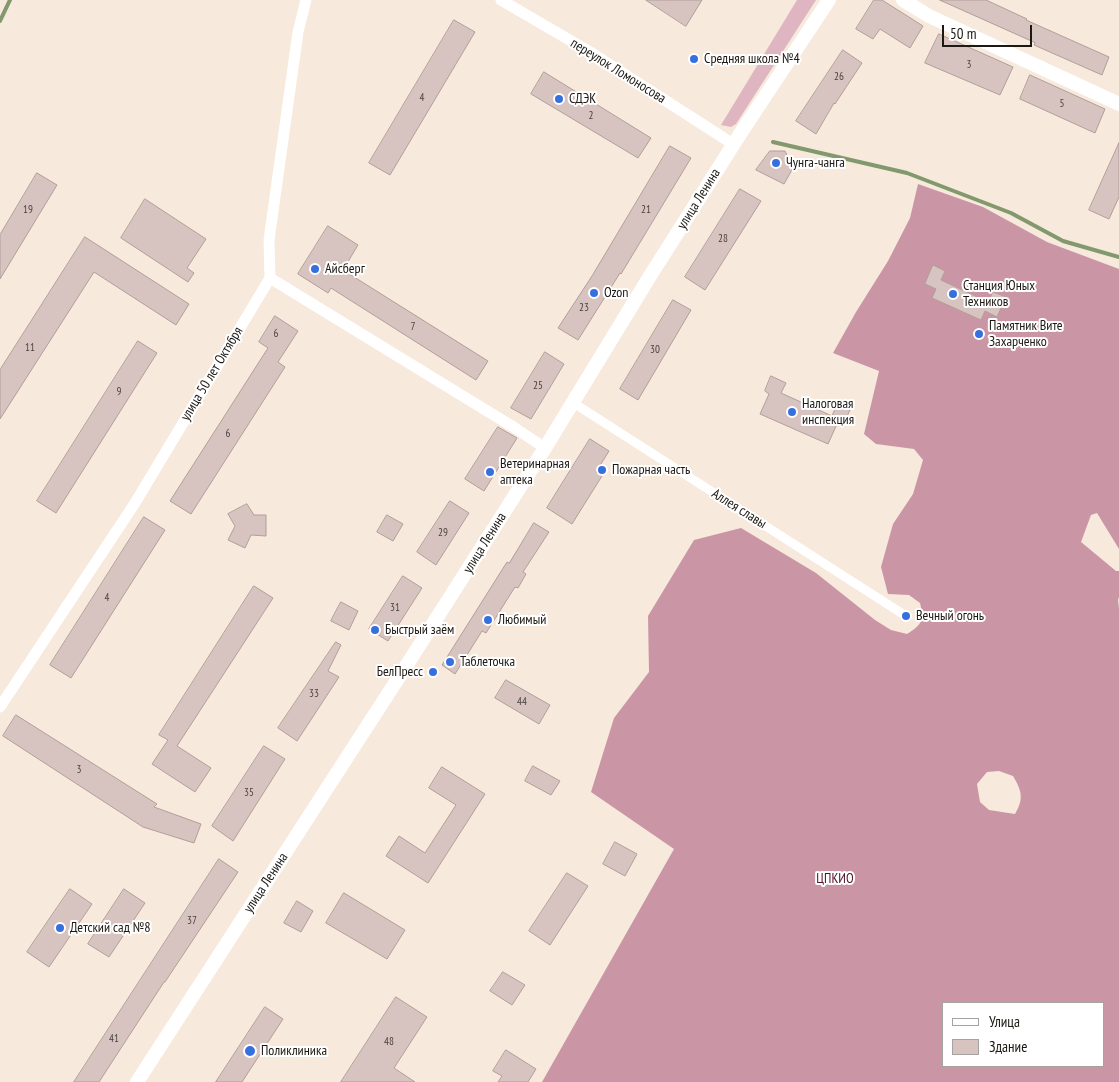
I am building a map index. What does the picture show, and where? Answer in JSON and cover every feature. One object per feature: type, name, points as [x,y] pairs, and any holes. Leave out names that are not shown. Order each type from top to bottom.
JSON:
[{"type":"street","points":[[306,0],[298,32],[269,240],[270,278],[545,448]]},
{"type":"street","name":"переулок Ломоносова","points":[[501,0],[590,52],[733,144]]},
{"type":"street","name":"улица Ленина","points":[[137,1082],[545,448],[733,144],[829,0]]},
{"type":"street","points":[[903,0],[930,16],[1119,104]]},
{"type":"street","name":"улица 50 лет Октября","points":[[0,707],[135,502],[270,278]]},
{"type":"street","name":"Аллея славы","points":[[572,402],[906,616]]},
{"type":"shaded area","points":[[797,0],[816,0],[736,124],[731,127],[721,125]]},
{"type":"green space","name":"ЦПКИО","points":[[918,184],[983,207],[1047,242],[1119,269],[1119,549],[1097,513],[1091,515],[1081,542],[1116,571],[1119,571],[1119,1082],[542,1082],[674,849],[591,792],[614,718],[649,672],[648,616],[694,540],[741,528],[816,573],[875,620],[891,630],[907,634],[921,621],[920,603],[909,595],[888,594],[881,567],[893,524],[913,494],[923,460],[914,449],[876,444],[864,434],[879,371],[833,353],[888,261],[910,218]],"holes":[[[999,771],[1013,776],[1021,795],[1020,804],[1015,814],[989,810],[980,802],[977,784],[987,772]]]},
{"type":"building","points":[[646,0],[702,0],[686,26]]},
{"type":"building","points":[[874,0],[882,0],[923,26],[910,48],[880,29],[873,39],[856,29]]},
{"type":"building","points":[[940,0],[986,0],[1109,57],[1102,75],[1034,45],[1035,43]]},
{"type":"building","points":[[454,20],[475,32],[390,175],[369,163]]},
{"type":"building","points":[[939,34],[1013,67],[1000,95],[925,63]]},
{"type":"building","points":[[843,50],[862,63],[834,103],[816,134],[796,121]]},
{"type":"building","points":[[544,72],[651,138],[638,158],[531,94]]},
{"type":"building","points":[[1030,75],[1105,109],[1095,133],[1020,99]]},
{"type":"building","points":[[1119,143],[1119,197],[1109,219],[1089,210]]},
{"type":"building","points":[[670,146],[691,158],[621,274],[578,340],[558,328],[592,276]]},
{"type":"building","name":"Чунга-чанга","points":[[770,151],[785,151],[793,168],[784,184],[756,170]]},
{"type":"building","points":[[37,173],[57,185],[0,279],[0,235]]},
{"type":"building","points":[[740,189],[761,201],[705,290],[685,277]]},
{"type":"building","points":[[145,199],[206,239],[187,268],[194,273],[188,282],[121,238]]},
{"type":"building","points":[[328,226],[358,245],[343,270],[488,361],[476,380],[331,288],[328,293],[298,274]]},
{"type":"building","points":[[85,237],[189,304],[176,325],[94,272],[0,419],[0,370]]},
{"type":"building","name":"Станция Юных Техников","points":[[933,265],[945,271],[941,280],[988,302],[993,292],[1006,297],[997,317],[985,311],[981,320],[932,298],[936,289],[925,284]]},
{"type":"building","points":[[673,300],[691,310],[638,400],[620,389]]},
{"type":"building","points":[[275,316],[298,331],[278,362],[285,367],[191,514],[170,501],[268,348],[259,342]]},
{"type":"building","points":[[138,341],[157,353],[56,513],[37,501]]},
{"type":"building","points":[[545,352],[564,364],[531,419],[511,408]]},
{"type":"building","name":"Налоговая инспекция","points":[[771,376],[786,383],[781,393],[832,416],[837,404],[850,410],[842,427],[837,424],[828,444],[760,414],[769,394],[765,391]]},
{"type":"building","points":[[498,427],[517,438],[484,491],[465,479]]},
{"type":"building","points":[[590,439],[609,451],[596,472],[602,476],[572,524],[547,508]]},
{"type":"building","points":[[450,501],[469,513],[436,565],[417,552]]},
{"type":"building","points":[[247,504],[254,515],[266,515],[266,536],[251,535],[245,548],[228,540],[235,526],[228,514]]},
{"type":"building","points":[[387,515],[403,524],[393,541],[377,532]]},
{"type":"building","points":[[144,517],[165,530],[71,678],[50,665]]},
{"type":"building","points":[[534,523],[549,532],[523,572],[526,574],[518,588],[515,587],[486,633],[482,631],[455,674],[442,665]]},
{"type":"building","points":[[403,576],[422,588],[388,641],[369,629]]},
{"type":"building","points":[[254,586],[273,598],[177,746],[211,768],[195,792],[152,764],[168,740],[159,735]]},
{"type":"building","points":[[341,602],[358,611],[349,630],[331,621]]},
{"type":"building","points":[[336,642],[341,645],[328,671],[339,677],[297,741],[278,728]]},
{"type":"building","points":[[506,680],[550,705],[539,724],[495,698]]},
{"type":"building","points":[[16,715],[157,804],[154,807],[201,824],[194,843],[143,827],[3,736]]},
{"type":"building","points":[[264,746],[285,759],[233,841],[212,826]]},
{"type":"building","points":[[533,766],[560,781],[551,795],[525,781]]},
{"type":"building","points":[[442,767],[485,794],[428,883],[386,856],[399,836],[425,853],[456,805],[429,788]]},
{"type":"building","points":[[615,842],[637,854],[625,876],[603,864]]},
{"type":"building","points":[[219,859],[238,872],[99,1082],[74,1082]]},
{"type":"building","points":[[567,873],[588,886],[550,945],[529,931]]},
{"type":"building","name":"Детский сад №8","points":[[70,889],[92,904],[49,967],[27,952]]},
{"type":"building","name":"Детский сад №8","points":[[124,889],[145,903],[109,957],[88,944]]},
{"type":"building","points":[[344,893],[405,930],[387,959],[326,923]]},
{"type":"building","points":[[297,901],[313,911],[301,932],[284,923]]},
{"type":"building","points":[[503,972],[525,985],[512,1005],[490,991]]},
{"type":"building","points":[[396,997],[427,1017],[394,1068],[415,1082],[341,1082]]},
{"type":"building","name":"Поликлиника","points":[[265,1007],[283,1019],[242,1082],[216,1082]]},
{"type":"building","points":[[506,1050],[536,1069],[528,1082],[498,1082],[502,1076],[493,1071]]},
{"type":"waterway","points":[[0,21],[10,0]]},
{"type":"waterway","points":[[773,142],[907,173],[1011,213],[1063,241],[1119,257]]},
{"type":"place","name":"Средняя школа №4","points":[[694,59]]},
{"type":"place","name":"СДЭК","points":[[559,99]]},
{"type":"place","name":"Чунга-чанга","points":[[776,163]]},
{"type":"place","name":"Айсберг","points":[[315,269]]},
{"type":"place","name":"Ozon","points":[[594,293]]},
{"type":"place","name":"Станция Юных Техников","points":[[953,294]]},
{"type":"place","name":"Памятник Вите Захарченко","points":[[979,334]]},
{"type":"place","name":"Налоговая инспекция","points":[[792,412]]},
{"type":"place","name":"Пожарная часть","points":[[602,470]]},
{"type":"place","name":"Ветеринарная аптека","points":[[490,472]]},
{"type":"place","name":"Вечный огонь","points":[[906,616]]},
{"type":"place","name":"Любимый","points":[[488,620]]},
{"type":"place","name":"Быстрый заём","points":[[375,630]]},
{"type":"place","name":"Таблеточка","points":[[450,662]]},
{"type":"place","name":"БелПресс","points":[[433,672]]},
{"type":"place","name":"Детский сад №8","points":[[60,928]]},
{"type":"place","name":"Поликлиника","points":[[250,1051]]}]
